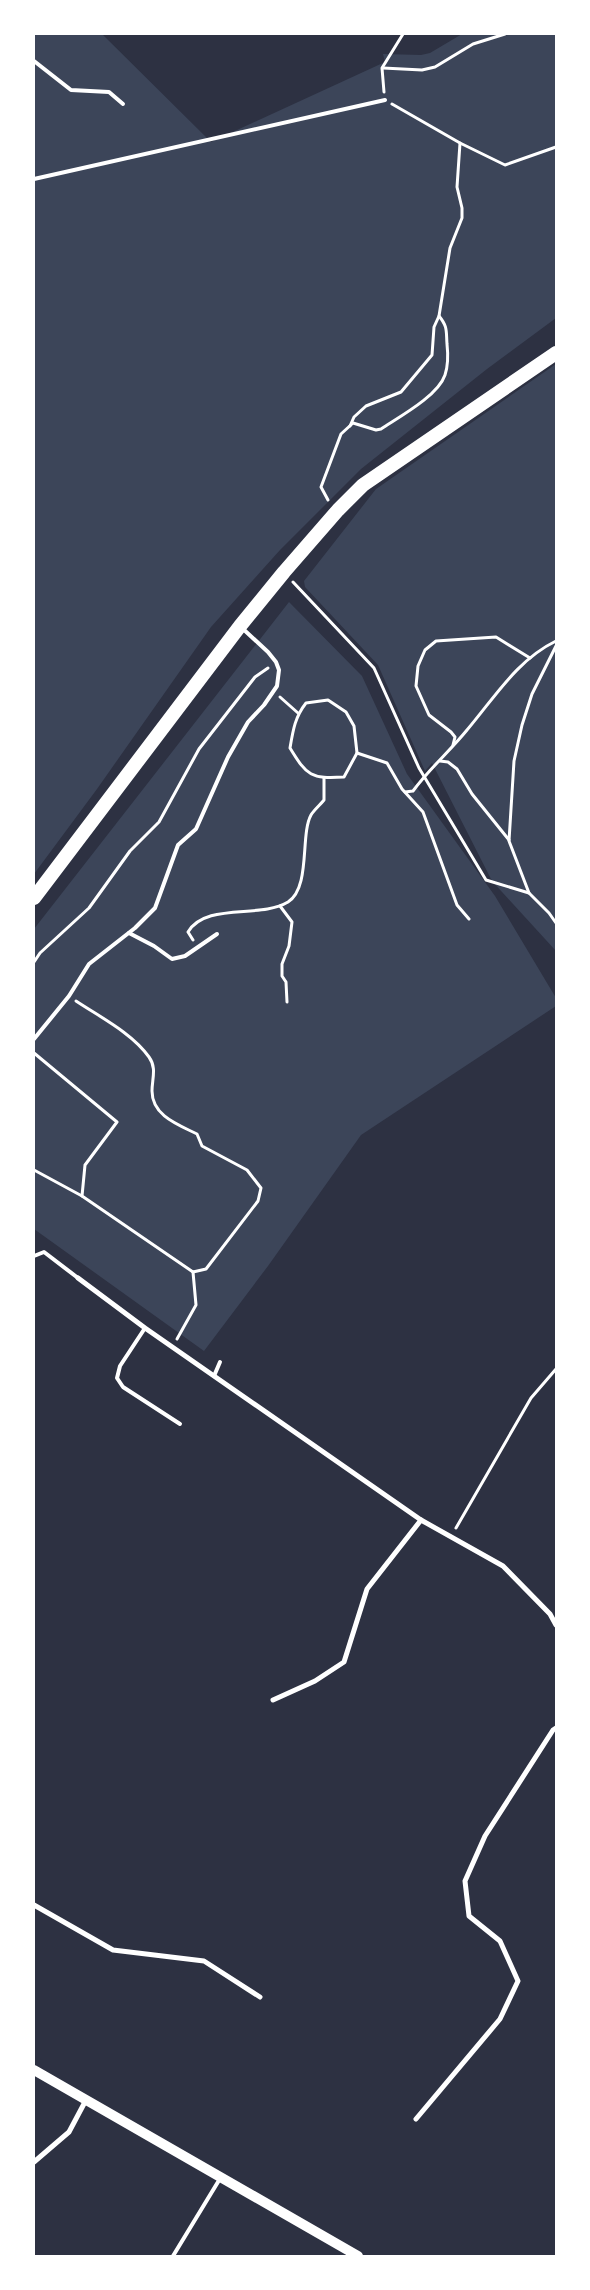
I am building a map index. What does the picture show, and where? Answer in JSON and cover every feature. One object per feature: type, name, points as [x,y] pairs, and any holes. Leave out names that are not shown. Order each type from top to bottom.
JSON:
[{"type":"highway","points":[[34,898],[240,626],[338,510],[363,486],[556,353]]},
{"type":"main road","points":[[34,2070],[358,2256]]},
{"type":"street","points":[[78,1278],[145,1328],[421,1520],[503,1566],[550,1614],[556,1625]]},
{"type":"street","points":[[273,1700],[315,1681],[344,1662],[367,1589],[421,1520]]},
{"type":"street","points":[[416,2119],[500,2019],[518,1981],[500,1941],[469,1916],[465,1881],[485,1836],[556,1728]]},
{"type":"street","points":[[34,1905],[113,1950],[204,1961],[260,1997]]},
{"type":"street","points":[[34,2162],[69,2132],[86,2100]]},
{"type":"lane","points":[[34,62],[71,90],[109,92],[123,104]]},
{"type":"lane","points":[[34,179],[385,100]]},
{"type":"lane","points":[[34,1039],[69,996],[90,964],[129,933],[155,908],[178,845],[196,829],[228,757],[248,722],[277,686],[279,670],[276,662],[240,626]]},
{"type":"lane","points":[[129,933],[172,958],[185,956],[218,934]]},
{"type":"lane","points":[[34,1256],[44,1252],[78,1278]]},
{"type":"lane","points":[[145,1328],[120,1366],[117,1378],[123,1387],[180,1424]]},
{"type":"lane","points":[[214,1376],[220,1362]]},
{"type":"lane","points":[[173,2256],[221,2178]]},
{"type":"path","points":[[403,34],[382,68],[385,100],[460,143],[505,165],[556,147]]},
{"type":"path","points":[[382,68],[422,70],[435,67],[473,44],[505,34]]},
{"type":"path","points":[[350,426],[354,417],[366,406],[401,392],[432,355],[434,327],[439,316],[450,248],[462,218],[462,208],[457,187],[460,143]]},
{"type":"path","points":[[338,510],[328,501],[321,487],[341,434],[353,423],[376,430],[381,429],[422,403],[443,380],[446,372],[448,350],[446,324],[439,316]]},
{"type":"path","points":[[284,572],[374,668],[424,776],[486,880],[529,893]]},
{"type":"path","points":[[453,745],[455,738],[451,732],[429,715],[416,686],[418,666],[425,650],[436,641],[496,637],[530,658]]},
{"type":"path","points":[[405,792],[413,791],[503,684],[530,658],[544,647],[556,641]]},
{"type":"path","points":[[509,841],[514,761],[522,725],[532,694],[556,646]]},
{"type":"path","points":[[34,962],[40,953],[90,908],[130,851],[159,822],[199,749],[255,677],[276,662]]},
{"type":"path","points":[[274,691],[298,713]]},
{"type":"path","points":[[328,700],[346,712],[354,726],[357,753],[344,777],[324,778],[303,770],[290,748],[295,720],[306,703],[328,700]]},
{"type":"path","points":[[357,753],[387,763],[405,792],[422,812],[458,905],[469,920]]},
{"type":"path","points":[[439,760],[448,762],[457,769],[472,794],[509,841],[529,893],[550,913],[556,923]]},
{"type":"path","points":[[198,948],[188,932],[193,925],[220,914],[264,911],[280,906],[290,900],[298,889],[305,861],[311,815],[324,800],[324,778]]},
{"type":"path","points":[[280,906],[292,922],[289,946],[282,964],[282,976],[286,982],[287,1002]]},
{"type":"path","points":[[550,913],[556,914]]},
{"type":"path","points":[[34,1170],[82,1196],[193,1272],[206,1269],[258,1201],[261,1188],[247,1170],[202,1146],[197,1134],[165,1118],[156,1105],[152,1092],[155,1076],[150,1059],[133,1040],[69,996]]},
{"type":"path","points":[[34,1053],[117,1122],[85,1165],[82,1196]]},
{"type":"path","points":[[172,1347],[196,1305],[193,1272]]},
{"type":"path","points":[[451,1537],[531,1398],[556,1369]]},
{"type":"shaded area","points":[[34,34],[102,34],[211,142],[385,62],[383,54],[421,55],[430,53],[462,34],[556,34],[556,318],[487,369],[361,469],[280,550],[211,627],[97,789],[34,874]]},
{"type":"shaded area","points":[[556,364],[556,951],[492,881],[432,763],[425,771],[378,665],[305,587],[304,581],[376,489]]},
{"type":"shaded area","points":[[289,602],[362,676],[407,774],[495,896],[556,998],[556,1006],[361,1135],[268,1266],[204,1351],[34,1229],[34,929]]}]
